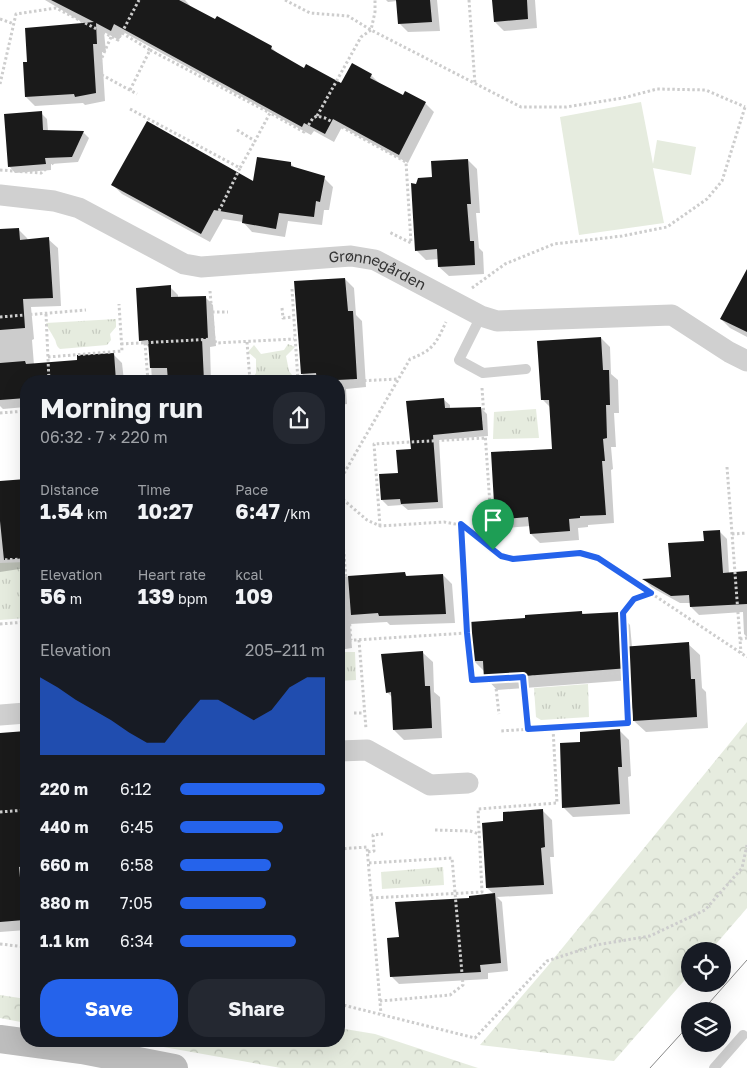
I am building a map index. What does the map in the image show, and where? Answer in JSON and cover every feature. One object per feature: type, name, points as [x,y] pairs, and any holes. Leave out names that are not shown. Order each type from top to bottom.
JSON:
[{"type":"street","name":"Grønnegården","points":[[0,195],[54,201],[79,208],[184,264],[201,268],[351,256],[375,260],[481,316],[497,321],[672,314],[747,362]]},
{"type":"street","points":[[0,715],[20,713]]},
{"type":"street","points":[[345,751],[367,750],[430,785],[468,783]]},
{"type":"street","points":[[0,1039],[20,1042]]},
{"type":"street","points":[[60,1047],[174,1068]]},
{"type":"lane","points":[[481,316],[459,360],[483,373],[526,369]]},
{"type":"lane","points":[[714,1068],[743,1035]]},
{"type":"path","points":[[0,84],[16,14],[56,8],[118,40],[139,0]]},
{"type":"path","points":[[285,0],[310,13],[348,16],[371,30],[521,107],[566,107],[623,98],[657,89],[706,90],[746,107],[722,181],[707,199],[667,227],[622,236],[554,244],[505,264],[479,281],[456,302],[435,344],[425,353],[410,358],[345,472]]},
{"type":"path","points":[[122,33],[150,50],[304,132],[313,118],[317,116],[361,37],[371,30],[375,12],[374,0]]},
{"type":"path","points":[[469,0],[474,84]]},
{"type":"path","points":[[0,19],[14,24]]},
{"type":"path","points":[[111,37],[100,62],[102,75],[138,94]]},
{"type":"path","points":[[130,90],[150,50]]},
{"type":"path","points":[[130,109],[240,168]]},
{"type":"path","points":[[219,211],[270,113]]},
{"type":"path","points":[[317,116],[325,118],[406,162],[411,243],[389,232]]},
{"type":"path","points":[[237,130],[255,141]]},
{"type":"path","points":[[0,170],[41,173],[54,162]]},
{"type":"path","points":[[292,289],[297,375]]},
{"type":"path","points":[[210,291],[214,339],[216,343],[294,339]]},
{"type":"path","points":[[48,357],[122,351],[119,304]]},
{"type":"path","points":[[282,308],[283,318],[293,318]]},
{"type":"path","points":[[0,317],[86,310]]},
{"type":"path","points":[[212,312],[228,312]]},
{"type":"path","points":[[46,314],[49,375]]},
{"type":"path","points":[[121,344],[214,339]]},
{"type":"path","points":[[247,342],[250,375]]},
{"type":"path","points":[[145,343],[148,375]]},
{"type":"path","points":[[483,373],[485,438],[493,550]]},
{"type":"path","points":[[345,382],[398,379]]},
{"type":"path","points":[[0,413],[20,411]]},
{"type":"path","points":[[380,526],[374,444],[485,438]]},
{"type":"path","points":[[727,467],[742,653]]},
{"type":"path","points":[[345,502],[367,520],[380,526],[444,522],[461,524],[501,556],[513,559],[580,553],[598,558],[747,657]]},
{"type":"path","points":[[461,524],[467,633],[472,680],[627,673]]},
{"type":"path","points":[[732,534],[747,533]]},
{"type":"path","points":[[0,560],[20,559]]},
{"type":"path","points":[[345,573],[350,640]]},
{"type":"path","points":[[500,731],[628,723],[623,613],[634,599],[651,593]]},
{"type":"path","points":[[0,624],[20,622]]},
{"type":"path","points":[[345,640],[467,633]]},
{"type":"path","points":[[740,639],[747,638]]},
{"type":"path","points":[[359,640],[367,750]]},
{"type":"path","points":[[523,677],[528,729]]},
{"type":"path","points":[[496,678],[499,714]]},
{"type":"path","points":[[354,713],[364,713]]},
{"type":"path","points":[[372,898],[482,892],[478,808],[557,803],[553,728]]},
{"type":"path","points":[[0,812],[20,810]]},
{"type":"path","points":[[435,830],[470,831],[479,834]]},
{"type":"path","points":[[368,852],[374,851],[373,835],[383,834]]},
{"type":"path","points":[[345,848],[367,846],[381,1014]]},
{"type":"path","points":[[345,1005],[475,1038],[547,961],[596,945],[650,936],[705,910],[742,868],[747,846]]},
{"type":"path","points":[[368,863],[452,858],[463,985],[450,995],[380,1001]]},
{"type":"path","points":[[0,944],[20,946]]},
{"type":"green space","points":[[641,102],[653,164],[657,140],[696,147],[691,175],[653,168],[664,223],[579,235],[560,117]]},
{"type":"green space","points":[[116,319],[116,327],[110,334],[111,340],[107,345],[60,349],[46,323]]},
{"type":"green space","points":[[288,344],[295,347],[286,356],[289,371],[292,375],[255,375],[256,359],[248,352],[254,345],[261,354],[284,350]]},
{"type":"green space","points":[[536,409],[539,438],[493,439],[494,412]]},
{"type":"green space","points":[[20,562],[20,618],[0,620],[0,563]]},
{"type":"green space","points":[[345,652],[355,652],[356,680],[345,681]]},
{"type":"green space","points":[[588,684],[589,717],[541,720],[536,717],[534,688]]},
{"type":"green space","points":[[747,722],[747,908],[718,942],[681,942],[681,984],[614,1061],[480,1045],[546,968]]},
{"type":"green space","points":[[443,867],[444,885],[382,889],[381,872]]},
{"type":"green space","points":[[0,995],[20,998],[20,1022],[0,1018]]},
{"type":"green space","points":[[345,1029],[375,1034],[478,1068],[281,1068],[164,1047],[345,1047]]},
{"type":"building","points":[[51,0],[179,0],[215,19],[217,16],[272,46],[271,49],[304,68],[306,64],[341,83],[352,63],[372,74],[370,78],[403,95],[405,91],[426,102],[399,155],[333,119],[325,134],[304,123],[302,127],[114,24],[111,31],[96,23],[97,44],[93,44],[96,93],[75,97],[74,94],[25,97],[23,62],[27,62],[25,28],[94,22]]},
{"type":"building","points":[[396,0],[430,0],[432,22],[398,24]]},
{"type":"building","points":[[492,0],[527,0],[528,19],[494,22]]},
{"type":"building","points":[[42,111],[43,130],[84,131],[72,157],[45,158],[46,164],[8,167],[4,114]]},
{"type":"building","points":[[147,121],[253,181],[257,157],[291,162],[291,166],[325,176],[320,202],[316,201],[314,217],[279,213],[276,229],[242,223],[243,215],[214,210],[201,234],[111,185]]},
{"type":"building","points":[[468,159],[471,204],[467,204],[470,241],[474,241],[475,265],[438,267],[437,249],[415,251],[411,183],[416,184],[418,178],[432,177],[431,161]]},
{"type":"building","points":[[19,228],[20,240],[49,237],[53,298],[23,299],[25,328],[0,330],[0,229]]},
{"type":"building","points":[[747,269],[747,332],[720,319]]},
{"type":"building","points":[[345,278],[348,311],[353,311],[357,379],[345,380],[345,375],[301,374],[294,281]]},
{"type":"building","points":[[171,285],[171,297],[206,296],[208,339],[202,339],[204,375],[168,375],[167,368],[150,368],[148,340],[139,341],[136,288]]},
{"type":"building","points":[[601,337],[603,370],[609,370],[610,405],[606,405],[607,438],[603,439],[605,461],[602,461],[606,515],[580,516],[580,518],[569,519],[570,531],[530,534],[528,517],[495,520],[491,452],[552,449],[549,400],[541,400],[537,341]]},
{"type":"building","points":[[114,353],[116,375],[20,375],[20,398],[0,400],[0,363],[25,361],[26,364],[77,360],[77,355]]},
{"type":"building","points":[[444,398],[445,408],[481,407],[483,430],[433,435],[438,502],[401,504],[400,499],[381,500],[379,474],[398,473],[396,450],[411,449],[406,401]]},
{"type":"building","points":[[20,479],[20,559],[4,560],[0,521],[0,481]]},
{"type":"building","points":[[720,530],[723,573],[747,571],[747,604],[690,607],[689,595],[671,596],[642,579],[671,577],[668,543],[704,541],[703,531]]},
{"type":"building","points":[[405,572],[406,576],[443,574],[446,614],[379,616],[378,613],[351,615],[348,576]]},
{"type":"building","points":[[582,611],[582,614],[619,612],[621,647],[689,642],[691,679],[695,679],[697,717],[633,721],[629,668],[484,679],[483,661],[473,661],[470,622],[525,618],[525,615]]},
{"type":"building","points":[[423,651],[425,686],[430,686],[432,728],[393,730],[391,692],[386,693],[381,654]]},
{"type":"building","points":[[620,729],[622,767],[618,767],[620,804],[562,808],[560,743],[580,742],[580,732]]},
{"type":"building","points":[[20,731],[20,920],[0,922],[0,733]]},
{"type":"building","points":[[543,809],[545,847],[541,848],[544,885],[486,888],[482,823],[503,821],[503,812]]},
{"type":"building","points":[[495,893],[501,963],[480,965],[481,972],[390,977],[387,938],[399,937],[395,902],[469,898],[469,896]]},
{"type":"tram line","points":[[710,1002],[747,960]]},
{"type":"tram line","points":[[650,1068],[681,1034]]},
{"type":"route","points":[[461,524],[493,550],[501,556],[513,559],[580,553],[598,558],[651,593],[634,599],[623,613],[628,723],[528,729],[523,677],[472,680],[467,633],[461,524]]}]
